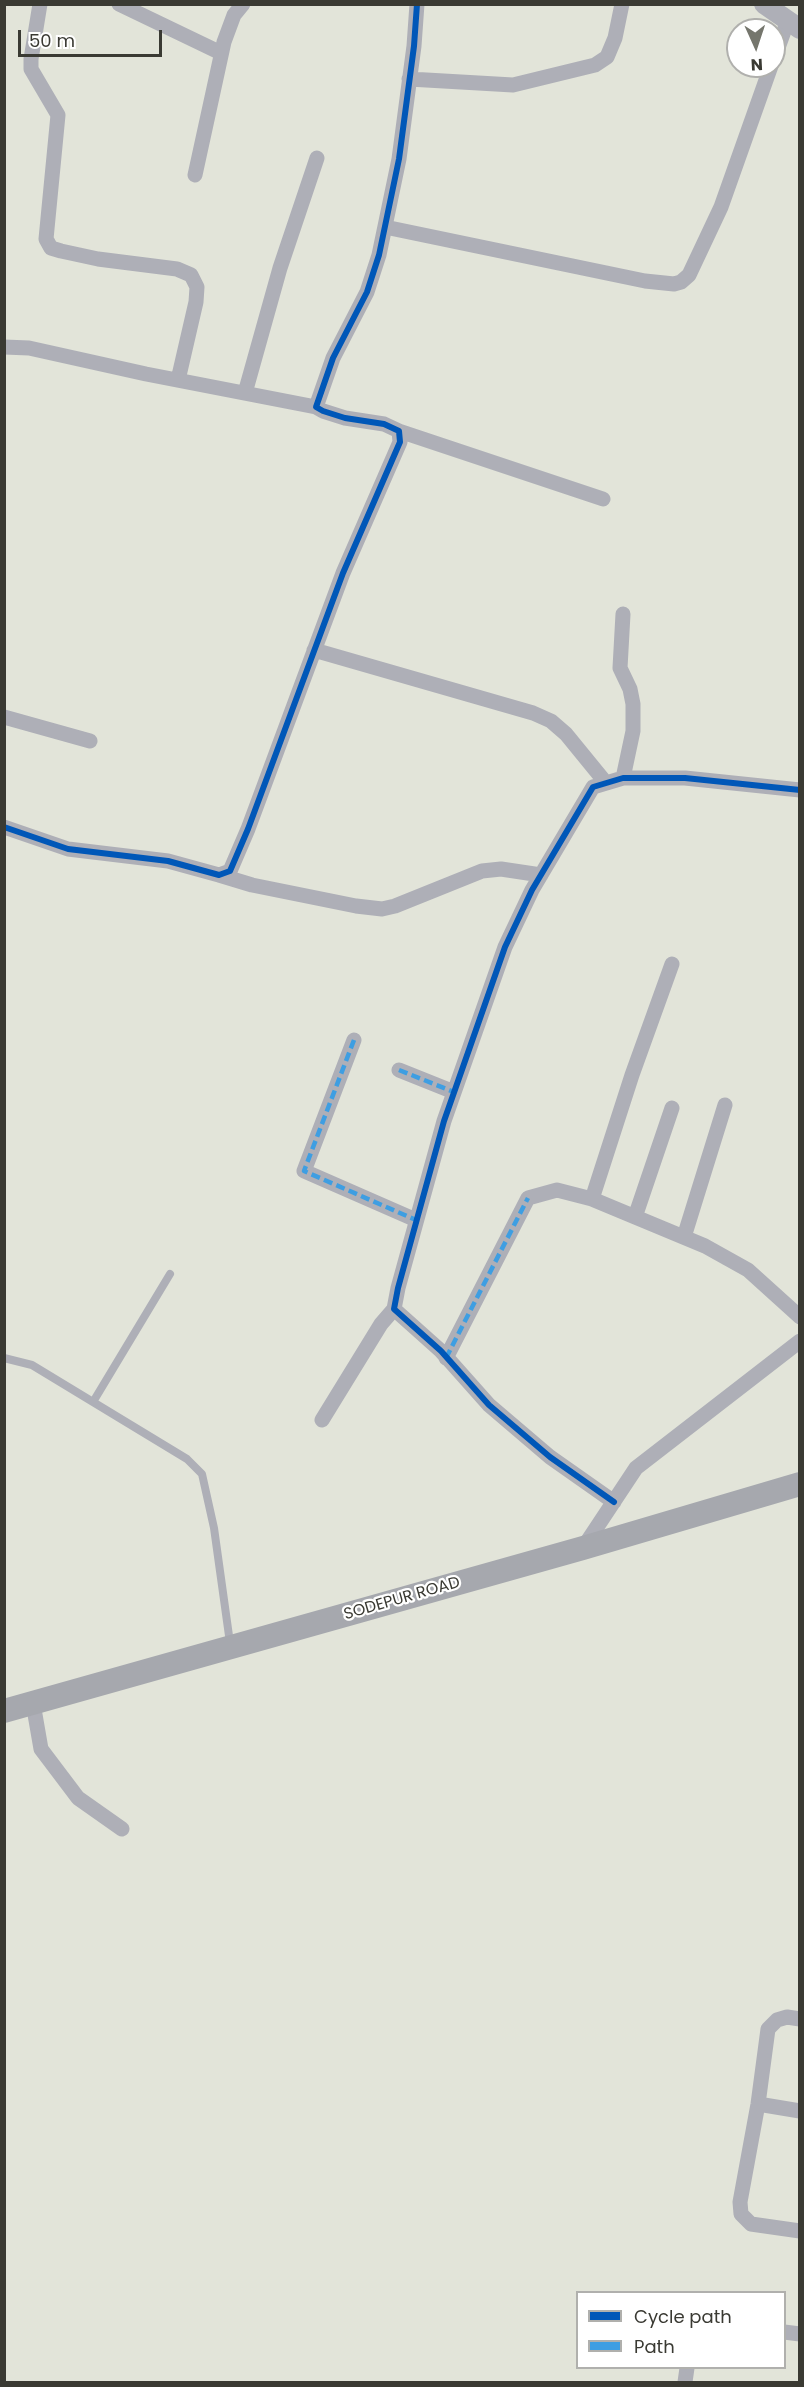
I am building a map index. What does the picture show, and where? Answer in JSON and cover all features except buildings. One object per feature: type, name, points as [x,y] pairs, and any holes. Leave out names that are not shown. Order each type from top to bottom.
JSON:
[{"type":"main road","name":"SODEPUR ROAD","points":[[4,1711],[583,1548],[800,1484]]},
{"type":"street","points":[[40,4],[31,69],[58,115],[46,239],[51,248],[98,260],[177,269],[191,275],[197,287],[196,302],[178,380]]},
{"type":"street","points":[[119,4],[221,53]]},
{"type":"street","points":[[195,175],[221,53],[234,15],[243,4]]},
{"type":"street","points":[[316,407],[333,358],[367,292],[385,227],[399,159],[417,4]]},
{"type":"street","points":[[410,79],[513,85],[595,65],[607,57],[615,38],[622,4]]},
{"type":"street","points":[[764,4],[794,24],[786,38]]},
{"type":"street","points":[[385,227],[645,281],[674,284],[681,282],[689,275],[722,207],[767,78]]},
{"type":"street","points":[[245,393],[280,268],[317,158]]},
{"type":"street","points":[[4,347],[29,348],[316,407],[345,418],[384,424],[603,500]]},
{"type":"street","points":[[219,875],[230,871],[237,855],[343,573],[400,441],[399,431]]},
{"type":"street","points":[[623,615],[620,668],[630,688],[633,731],[623,778]]},
{"type":"street","points":[[314,650],[533,713],[550,721],[566,734],[606,783]]},
{"type":"street","points":[[4,717],[90,741]]},
{"type":"street","points":[[322,1420],[381,1324],[394,1309],[416,1220],[454,1092],[505,947],[541,875],[593,787],[623,778],[685,778],[800,790]]},
{"type":"street","points":[[4,827],[68,849],[168,861],[264,888],[382,909],[395,906],[482,871],[501,869],[541,875]]},
{"type":"street","points":[[592,1199],[632,1075],[672,964]]},
{"type":"street","points":[[354,1040],[304,1171],[416,1220]]},
{"type":"street","points":[[399,1070],[454,1092]]},
{"type":"street","points":[[684,1237],[725,1105]]},
{"type":"street","points":[[635,1217],[672,1108]]},
{"type":"street","points":[[446,1358],[528,1198],[557,1190],[592,1199],[684,1237],[748,1269],[800,1317]]},
{"type":"street","points":[[394,1309],[446,1358],[489,1405],[550,1457],[614,1502]]},
{"type":"street","points":[[583,1548],[636,1468],[800,1341]]},
{"type":"street","points":[[33,1703],[42,1749],[78,1798],[122,1828]]},
{"type":"street","points":[[800,2019],[777,2020],[768,2029],[758,2104],[740,2202],[741,2214],[751,2224],[800,2231]]},
{"type":"street","points":[[758,2104],[800,2111]]},
{"type":"lane","points":[[93,1402],[170,1274]]},
{"type":"lane","points":[[4,1358],[32,1365],[187,1459],[202,1474],[214,1528],[231,1647]]},
{"type":"marked path","points":[[354,1040],[304,1171],[416,1220]]},
{"type":"marked path","points":[[399,1070],[454,1092]]},
{"type":"marked path","points":[[446,1358],[528,1198]]},
{"type":"cycle path","points":[[4,827],[68,849],[168,861],[219,875],[230,871],[248,829],[343,573],[400,442],[399,431],[384,424],[345,418],[316,407],[333,358],[367,292],[379,255],[399,159],[414,46],[417,4]]},
{"type":"cycle path","points":[[614,1502],[550,1457],[489,1405],[441,1351],[394,1309],[398,1288],[444,1121],[505,947],[532,890],[593,787],[623,778],[685,778],[800,790]]}]
